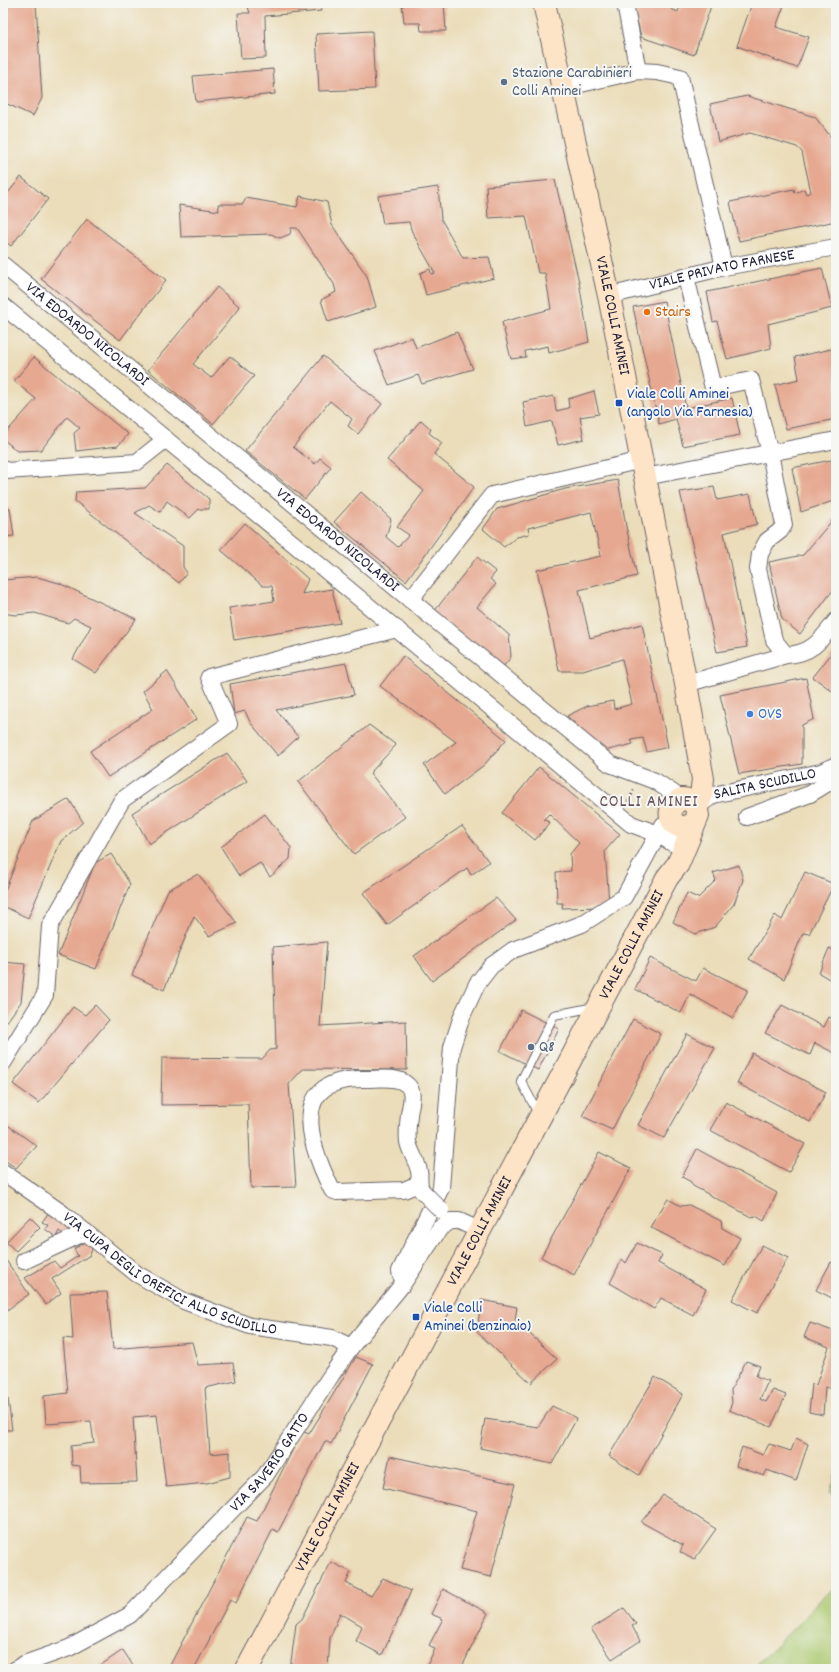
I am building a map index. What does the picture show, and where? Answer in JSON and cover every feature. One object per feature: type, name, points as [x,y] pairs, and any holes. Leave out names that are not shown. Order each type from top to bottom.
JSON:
[{"type":"main road","name":"VIALE COLLI AMINEI","points":[[544,3],[609,296],[702,770],[703,787],[678,820],[667,878]]},
{"type":"main road","name":"VIALE COLLI AMINEI","points":[[247,1669],[481,1231],[667,878],[678,864],[678,820]]},
{"type":"street","points":[[625,3],[638,71]]},
{"type":"street","points":[[563,88],[638,71],[657,72],[680,77],[724,266]]},
{"type":"street","name":"VIALE PRIVATO FARNESE","points":[[609,296],[724,266],[836,247]]},
{"type":"street","name":"VIA EDOARDO NICOLARDI","points":[[3,264],[610,764],[655,781],[678,820],[631,824],[397,629],[3,306]]},
{"type":"street","points":[[686,276],[713,388],[751,380],[770,453],[784,524],[780,531],[767,541],[760,554],[758,569],[774,640],[786,655]]},
{"type":"street","points":[[3,469],[6,471],[137,462],[166,439]]},
{"type":"street","points":[[410,600],[492,495],[643,468],[770,453],[836,440]]},
{"type":"street","points":[[686,684],[786,655],[800,655],[809,650],[836,621]]},
{"type":"street","points":[[3,1063],[45,995],[50,926],[122,800],[229,724],[209,678],[397,629]]},
{"type":"street","name":"SALITA SCUDILLO","points":[[678,820],[713,794],[821,772],[836,765]]},
{"type":"street","points":[[747,817],[810,794],[836,778]]},
{"type":"street","points":[[402,1285],[400,1271],[441,1188],[452,1047],[462,1016],[477,984],[491,966],[513,950],[582,924],[617,903],[624,897],[645,861],[678,820]]},
{"type":"street","points":[[420,1187],[404,1190],[337,1192],[332,1190],[310,1131],[309,1116],[312,1105],[318,1095],[329,1086],[341,1080],[356,1078],[397,1080],[406,1084],[411,1090],[412,1097],[408,1116],[408,1143],[420,1172],[420,1187],[446,1216],[468,1224],[481,1231]]},
{"type":"street","name":"VIA CUPA DEGLI OREFICI ALLO SCUDILLO","points":[[3,1172],[62,1212],[137,1274],[184,1301],[250,1326],[332,1338],[351,1347]]},
{"type":"street","name":"VIA SAVERIO GATTO","points":[[16,1669],[24,1664],[69,1648],[130,1615],[265,1476],[351,1347],[402,1285],[446,1216]]},
{"type":"street","points":[[24,1261],[86,1232]]},
{"type":"lane","points":[[540,1118],[521,1081],[554,1015],[599,1006]]},
{"type":"path","points":[[626,806],[637,785]]},
{"type":"green space","points":[[836,1473],[836,1498],[830,1493]]},
{"type":"green space","points":[[836,1587],[836,1669],[752,1669],[801,1621],[818,1601]]},
{"type":"building","points":[[9,3],[36,3],[42,98],[33,116],[3,102],[3,12]]},
{"type":"building","points":[[255,3],[320,3],[321,11],[265,16],[266,58],[241,59],[238,13],[250,13],[248,7]]},
{"type":"building","points":[[402,3],[420,3],[420,5],[444,3],[446,31],[421,31],[420,23],[404,23]]},
{"type":"building","points":[[633,3],[670,3],[671,9],[678,12],[681,3],[712,3],[694,55],[641,37]]},
{"type":"building","points":[[752,3],[785,3],[776,27],[809,37],[797,68],[737,46]]},
{"type":"building","points":[[372,31],[375,89],[319,91],[316,34]]},
{"type":"building","points":[[273,69],[275,94],[196,102],[193,76]]},
{"type":"building","points":[[747,96],[815,117],[835,142],[836,221],[739,241],[730,202],[794,189],[795,193],[804,189],[806,194],[811,192],[802,152],[797,147],[750,133],[718,142],[710,104]]},
{"type":"building","points":[[21,177],[48,199],[11,246],[3,240],[3,199]]},
{"type":"building","points":[[555,180],[579,282],[589,342],[549,353],[548,346],[525,351],[526,357],[511,359],[502,322],[551,309],[545,273],[538,273],[526,216],[488,218],[486,186]]},
{"type":"building","points":[[438,187],[441,219],[463,258],[489,257],[494,278],[426,295],[420,273],[430,269],[431,274],[435,273],[412,232],[409,222],[383,224],[378,196]]},
{"type":"building","points":[[300,196],[327,202],[332,225],[367,276],[376,307],[328,322],[321,300],[336,292],[334,284],[297,228],[291,228],[290,234],[280,238],[271,234],[181,237],[179,205],[219,211],[218,204],[243,204],[246,198],[297,207]]},
{"type":"building","points":[[87,219],[166,280],[120,340],[41,279]]},
{"type":"building","points":[[822,268],[832,308],[768,324],[771,348],[727,359],[717,321],[713,322],[707,292]]},
{"type":"building","points":[[217,287],[240,307],[193,364],[211,378],[230,356],[254,376],[213,424],[148,370]]},
{"type":"building","points":[[664,301],[686,408],[732,398],[740,435],[683,446],[676,419],[659,424],[633,307]]},
{"type":"building","points":[[457,332],[473,369],[422,384],[418,375],[389,385],[375,351],[412,337],[416,348]]},
{"type":"building","points":[[836,348],[836,419],[786,429],[775,385],[799,379],[795,357]]},
{"type":"building","points":[[323,356],[382,404],[358,434],[348,426],[352,419],[330,401],[293,447],[315,464],[320,458],[331,467],[305,499],[245,451]]},
{"type":"building","points":[[34,357],[128,434],[118,446],[76,451],[74,433],[80,428],[67,417],[41,450],[17,451],[3,439],[3,436],[36,399],[14,381]]},
{"type":"building","points":[[594,391],[599,414],[580,417],[584,439],[558,445],[552,421],[527,427],[523,402],[554,396],[556,411],[569,408],[568,399]]},
{"type":"building","points":[[421,420],[431,429],[429,433],[442,443],[434,454],[474,487],[406,581],[334,522],[361,492],[391,519],[386,537],[398,547],[409,535],[397,527],[424,491],[387,460]]},
{"type":"building","points":[[836,459],[836,500],[801,512],[792,468]]},
{"type":"building","points":[[167,465],[209,499],[209,509],[199,509],[190,518],[167,501],[160,512],[149,505],[135,513],[183,546],[183,567],[187,573],[179,583],[75,501],[76,492],[145,488]]},
{"type":"building","points":[[618,480],[637,576],[579,590],[590,638],[642,624],[668,747],[647,752],[643,738],[631,740],[633,744],[604,751],[567,716],[587,706],[613,701],[614,709],[632,704],[622,659],[583,671],[559,671],[537,570],[601,556],[591,512],[528,528],[529,534],[517,537],[504,547],[483,529],[497,509],[565,489]]},
{"type":"building","points":[[714,487],[717,500],[750,494],[757,524],[724,533],[747,647],[717,652],[680,492]]},
{"type":"building","points":[[3,508],[10,508],[14,536],[3,537]]},
{"type":"building","points":[[836,516],[836,586],[800,634],[782,619],[769,562],[803,555]]},
{"type":"building","points":[[245,523],[308,579],[302,594],[332,589],[340,623],[234,640],[229,608],[274,601],[272,586],[263,586],[221,550]]},
{"type":"building","points":[[477,557],[496,572],[490,579],[496,584],[477,607],[509,635],[511,657],[503,667],[433,613]]},
{"type":"building","points":[[37,577],[59,583],[136,619],[96,673],[73,659],[91,626],[74,618],[68,623],[35,613],[15,615],[3,613],[3,580]]},
{"type":"building","points":[[836,648],[836,694],[813,677]]},
{"type":"building","points":[[403,656],[506,740],[484,765],[445,794],[424,765],[456,742],[380,686]]},
{"type":"building","points":[[346,663],[354,695],[276,710],[298,737],[278,756],[250,722],[245,711],[234,714],[230,684]]},
{"type":"building","points":[[167,671],[197,719],[108,777],[90,751],[153,709],[143,691]]},
{"type":"building","points":[[806,678],[814,719],[802,725],[802,764],[739,774],[720,695]]},
{"type":"building","points":[[369,725],[396,745],[370,773],[405,817],[354,854],[298,782]]},
{"type":"building","points":[[227,753],[247,781],[149,844],[132,813]]},
{"type":"building","points":[[539,767],[620,834],[605,851],[609,903],[601,907],[562,908],[563,903],[557,903],[556,872],[571,871],[570,854],[579,843],[549,814],[544,819],[550,823],[535,840],[502,813]]},
{"type":"building","points":[[69,799],[83,822],[61,841],[28,918],[3,906],[3,895],[33,821]]},
{"type":"building","points":[[265,814],[291,848],[290,859],[270,877],[260,863],[239,876],[221,847]]},
{"type":"building","points":[[462,826],[489,862],[471,875],[467,868],[387,925],[363,893]]},
{"type":"building","points":[[111,854],[130,884],[96,969],[58,955],[95,863]]},
{"type":"building","points":[[739,865],[743,880],[734,904],[715,927],[695,934],[673,922],[687,893],[698,898],[716,880],[713,873]]},
{"type":"building","points":[[805,872],[834,884],[809,934],[803,933],[784,979],[749,959],[775,915],[782,920]]},
{"type":"building","points":[[198,874],[237,923],[209,936],[194,916],[164,990],[132,975],[168,890]]},
{"type":"building","points":[[496,898],[516,920],[432,981],[414,956]]},
{"type":"building","points":[[327,942],[320,1026],[406,1021],[407,1070],[303,1069],[289,1084],[296,1187],[251,1188],[248,1104],[161,1105],[162,1058],[262,1059],[270,1050],[276,1049],[273,947]]},
{"type":"building","points":[[829,948],[836,951],[836,983],[819,973]]},
{"type":"building","points":[[650,958],[696,981],[703,968],[748,990],[733,1018],[690,994],[681,1013],[635,989]]},
{"type":"building","points":[[3,962],[25,964],[21,1002],[3,1027]]},
{"type":"building","points":[[95,1005],[109,1020],[39,1103],[13,1084],[73,1007],[85,1015]]},
{"type":"building","points":[[782,1005],[824,1027],[829,1017],[836,1020],[836,1054],[815,1043],[810,1055],[765,1033]]},
{"type":"building","points":[[521,1010],[559,1029],[538,1070],[500,1051]]},
{"type":"building","points":[[633,1019],[661,1034],[612,1130],[582,1116]]},
{"type":"building","points":[[687,1034],[715,1048],[664,1138],[638,1125]]},
{"type":"building","points":[[752,1053],[826,1092],[810,1122],[737,1083]]},
{"type":"building","points":[[726,1102],[805,1144],[789,1172],[710,1130]]},
{"type":"building","points":[[3,1122],[37,1146],[16,1168],[3,1159]]},
{"type":"building","points":[[697,1149],[777,1193],[764,1221],[756,1216],[751,1217],[693,1186],[691,1182],[682,1177]]},
{"type":"building","points":[[599,1152],[631,1168],[574,1275],[541,1257]]},
{"type":"building","points":[[668,1199],[681,1206],[689,1205],[721,1221],[722,1228],[740,1238],[725,1266],[650,1227]]},
{"type":"building","points":[[49,1212],[73,1229],[67,1237],[59,1231],[56,1237],[45,1229],[48,1225],[42,1222]]},
{"type":"building","points":[[30,1217],[40,1227],[16,1251],[6,1242]]},
{"type":"building","points":[[89,1240],[93,1246],[90,1255],[52,1279],[61,1293],[46,1305],[25,1278],[54,1261],[60,1268],[78,1256],[74,1249]]},
{"type":"building","points":[[637,1243],[662,1255],[658,1263],[706,1289],[693,1315],[661,1298],[654,1309],[610,1283],[622,1259],[626,1263]]},
{"type":"building","points":[[762,1245],[788,1258],[757,1313],[732,1300]]},
{"type":"building","points":[[3,1256],[29,1294],[3,1313],[3,1287],[7,1285],[3,1279]]},
{"type":"building","points":[[831,1262],[836,1265],[836,1300],[816,1290]]},
{"type":"building","points":[[107,1292],[113,1349],[192,1342],[198,1365],[233,1363],[236,1381],[205,1388],[210,1454],[230,1452],[230,1477],[207,1483],[166,1487],[157,1415],[133,1417],[137,1482],[81,1483],[80,1466],[72,1465],[71,1446],[94,1443],[91,1421],[46,1424],[44,1396],[68,1393],[63,1338],[73,1339],[70,1293]]},
{"type":"building","points":[[481,1300],[517,1307],[515,1320],[557,1359],[531,1383],[477,1332]]},
{"type":"building","points":[[810,1323],[836,1332],[836,1390],[825,1387],[823,1415],[809,1412],[812,1384],[816,1385],[829,1347],[804,1337]]},
{"type":"building","points":[[356,1357],[373,1364],[331,1444],[325,1441],[278,1532],[273,1529],[236,1603],[230,1600],[194,1669],[168,1669],[247,1517],[257,1521],[302,1431],[309,1434]]},
{"type":"building","points":[[746,1361],[760,1366],[756,1376],[768,1381],[760,1399],[766,1402],[773,1390],[786,1395],[771,1427],[729,1410],[732,1403],[731,1390]]},
{"type":"building","points":[[655,1377],[683,1394],[639,1475],[609,1456]]},
{"type":"building","points":[[3,1399],[8,1399],[12,1430],[3,1430]]},
{"type":"building","points":[[552,1406],[577,1418],[552,1464],[480,1448],[485,1419],[538,1427]]},
{"type":"building","points":[[796,1438],[808,1444],[796,1481],[767,1470],[764,1476],[736,1466],[742,1447],[763,1455],[769,1444],[791,1451]]},
{"type":"building","points":[[390,1456],[515,1484],[491,1577],[460,1570],[477,1511],[383,1488]]},
{"type":"building","points":[[663,1495],[716,1529],[694,1560],[680,1552],[683,1545],[641,1522]]},
{"type":"building","points":[[331,1562],[351,1572],[346,1583],[371,1596],[383,1578],[411,1591],[382,1655],[356,1641],[362,1626],[340,1613],[330,1638],[328,1669],[290,1669],[296,1624],[302,1619]]},
{"type":"building","points":[[443,1589],[488,1613],[461,1669],[425,1669],[435,1649],[429,1645],[443,1619],[431,1614]]},
{"type":"building","points":[[624,1608],[636,1624],[632,1626],[640,1641],[612,1659],[591,1629]]},
{"type":"building","points":[[123,1650],[135,1669],[93,1669],[98,1667]]},
{"type":"place","name":"Stazione Carabinieri Colli Aminei","points":[[504,82]]},
{"type":"place","name":"Stairs","points":[[647,312]]},
{"type":"place","name":"Viale Colli Aminei (angolo Via Farnesia)","points":[[619,403]]},
{"type":"place","name":"OVS","points":[[750,714]]},
{"type":"place","name":"Q8","points":[[531,1047]]},
{"type":"place","name":"Viale Colli Aminei (benzinaio)","points":[[416,1317]]},
{"type":"district","name":"COLLI AMINEI","points":[[649,803]]}]
